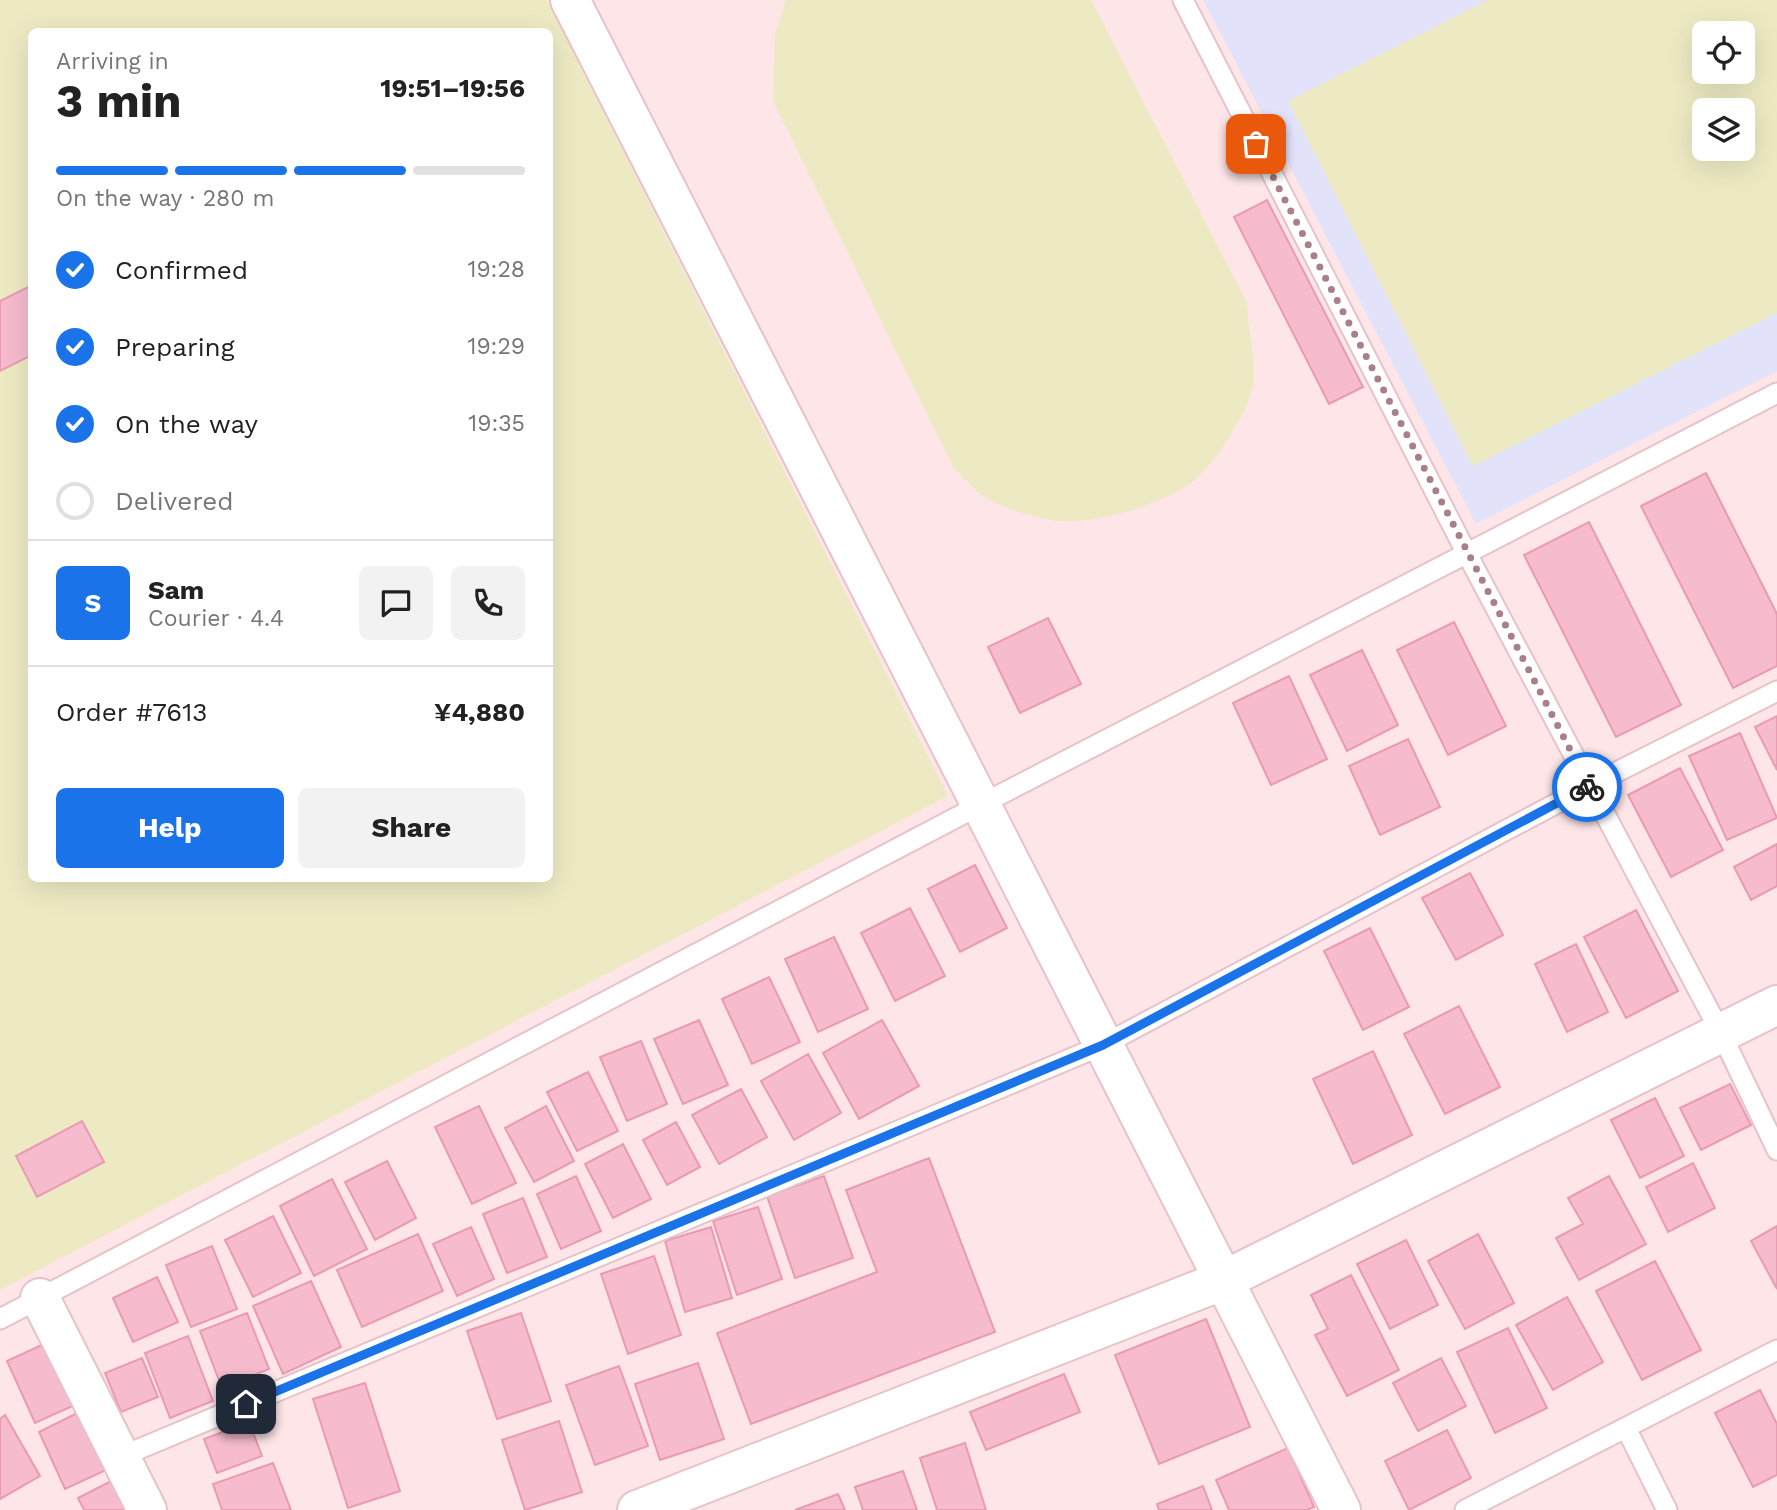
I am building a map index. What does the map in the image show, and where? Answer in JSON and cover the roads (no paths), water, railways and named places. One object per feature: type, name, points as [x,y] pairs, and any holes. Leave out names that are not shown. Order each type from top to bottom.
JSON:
[{"type":"street","points":[[570,0],[1341,1510]]},
{"type":"street","points":[[637,1510],[1224,1280],[1777,1005]]},
{"type":"street","points":[[40,1298],[146,1510]]},
{"type":"lane","points":[[1182,0],[1466,552],[1721,1033],[1777,1150]]},
{"type":"lane","points":[[0,1319],[982,804],[1777,393]]},
{"type":"lane","points":[[120,1457],[1103,1045],[1589,786],[1777,691]]},
{"type":"lane","points":[[1465,1510],[1777,1350]]},
{"type":"lane","points":[[1626,1428],[1667,1510]]}]
